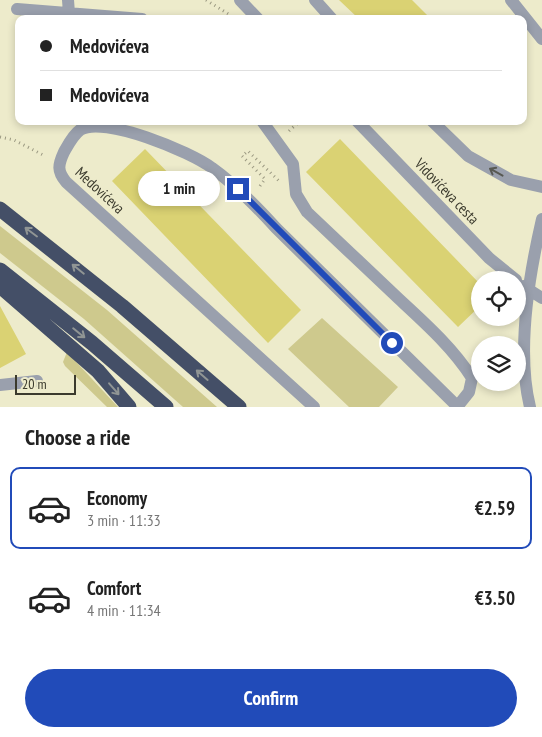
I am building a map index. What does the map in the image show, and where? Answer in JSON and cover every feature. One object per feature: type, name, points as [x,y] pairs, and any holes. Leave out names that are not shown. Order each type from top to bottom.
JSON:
[{"type":"highway","points":[[0,199],[4,212],[122,306],[239,407]]},
{"type":"highway","points":[[0,270],[92,343],[166,407]]},
{"type":"highway","points":[[0,287],[25,306],[98,371],[129,407]]},
{"type":"street","points":[[240,0],[254,15]]},
{"type":"street","points":[[315,0],[328,15]]},
{"type":"street","points":[[511,0],[523,15]]},
{"type":"street","points":[[17,9],[69,6],[120,15]]},
{"type":"street","points":[[527,20],[542,39]]},
{"type":"street","points":[[265,125],[293,164],[296,194],[307,212],[411,310],[455,354],[468,372],[472,378],[472,386],[457,407]]},
{"type":"street","name":"Vidovićeva cesta","points":[[361,125],[489,258],[505,271]]},
{"type":"street","points":[[436,125],[468,156],[510,180],[542,188]]},
{"type":"street","name":"Medovićeva","points":[[314,407],[59,174],[59,163],[68,144],[80,130],[93,127],[144,136],[190,154],[211,166],[249,198],[276,228],[457,407]]},
{"type":"street","points":[[530,407],[525,368],[529,290],[542,219]]},
{"type":"street","name":"Vidovićeva cesta","points":[[526,288],[542,298]]},
{"type":"street","points":[[0,386],[37,381]]},
{"type":"path","points":[[206,0],[230,15]]},
{"type":"path","points":[[0,137],[14,140],[59,163]]},
{"type":"path","points":[[260,186],[265,179],[242,156],[248,151],[266,169]]},
{"type":"shaded area","points":[[0,226],[107,310],[217,407],[183,407],[84,319],[0,253]]},
{"type":"shaded area","points":[[322,318],[398,387],[379,407],[349,407],[288,349]]},
{"type":"shaded area","points":[[67,352],[118,407],[107,407],[65,366],[63,362]]},
{"type":"building","points":[[339,0],[412,0],[427,15],[355,15]]},
{"type":"building","points":[[340,139],[471,275],[471,315],[458,327],[306,172]]},
{"type":"building","points":[[145,149],[301,310],[268,343],[112,181]]},
{"type":"building","points":[[0,306],[26,354],[0,368]]},
{"type":"route","points":[[238,189],[392,343]]}]
